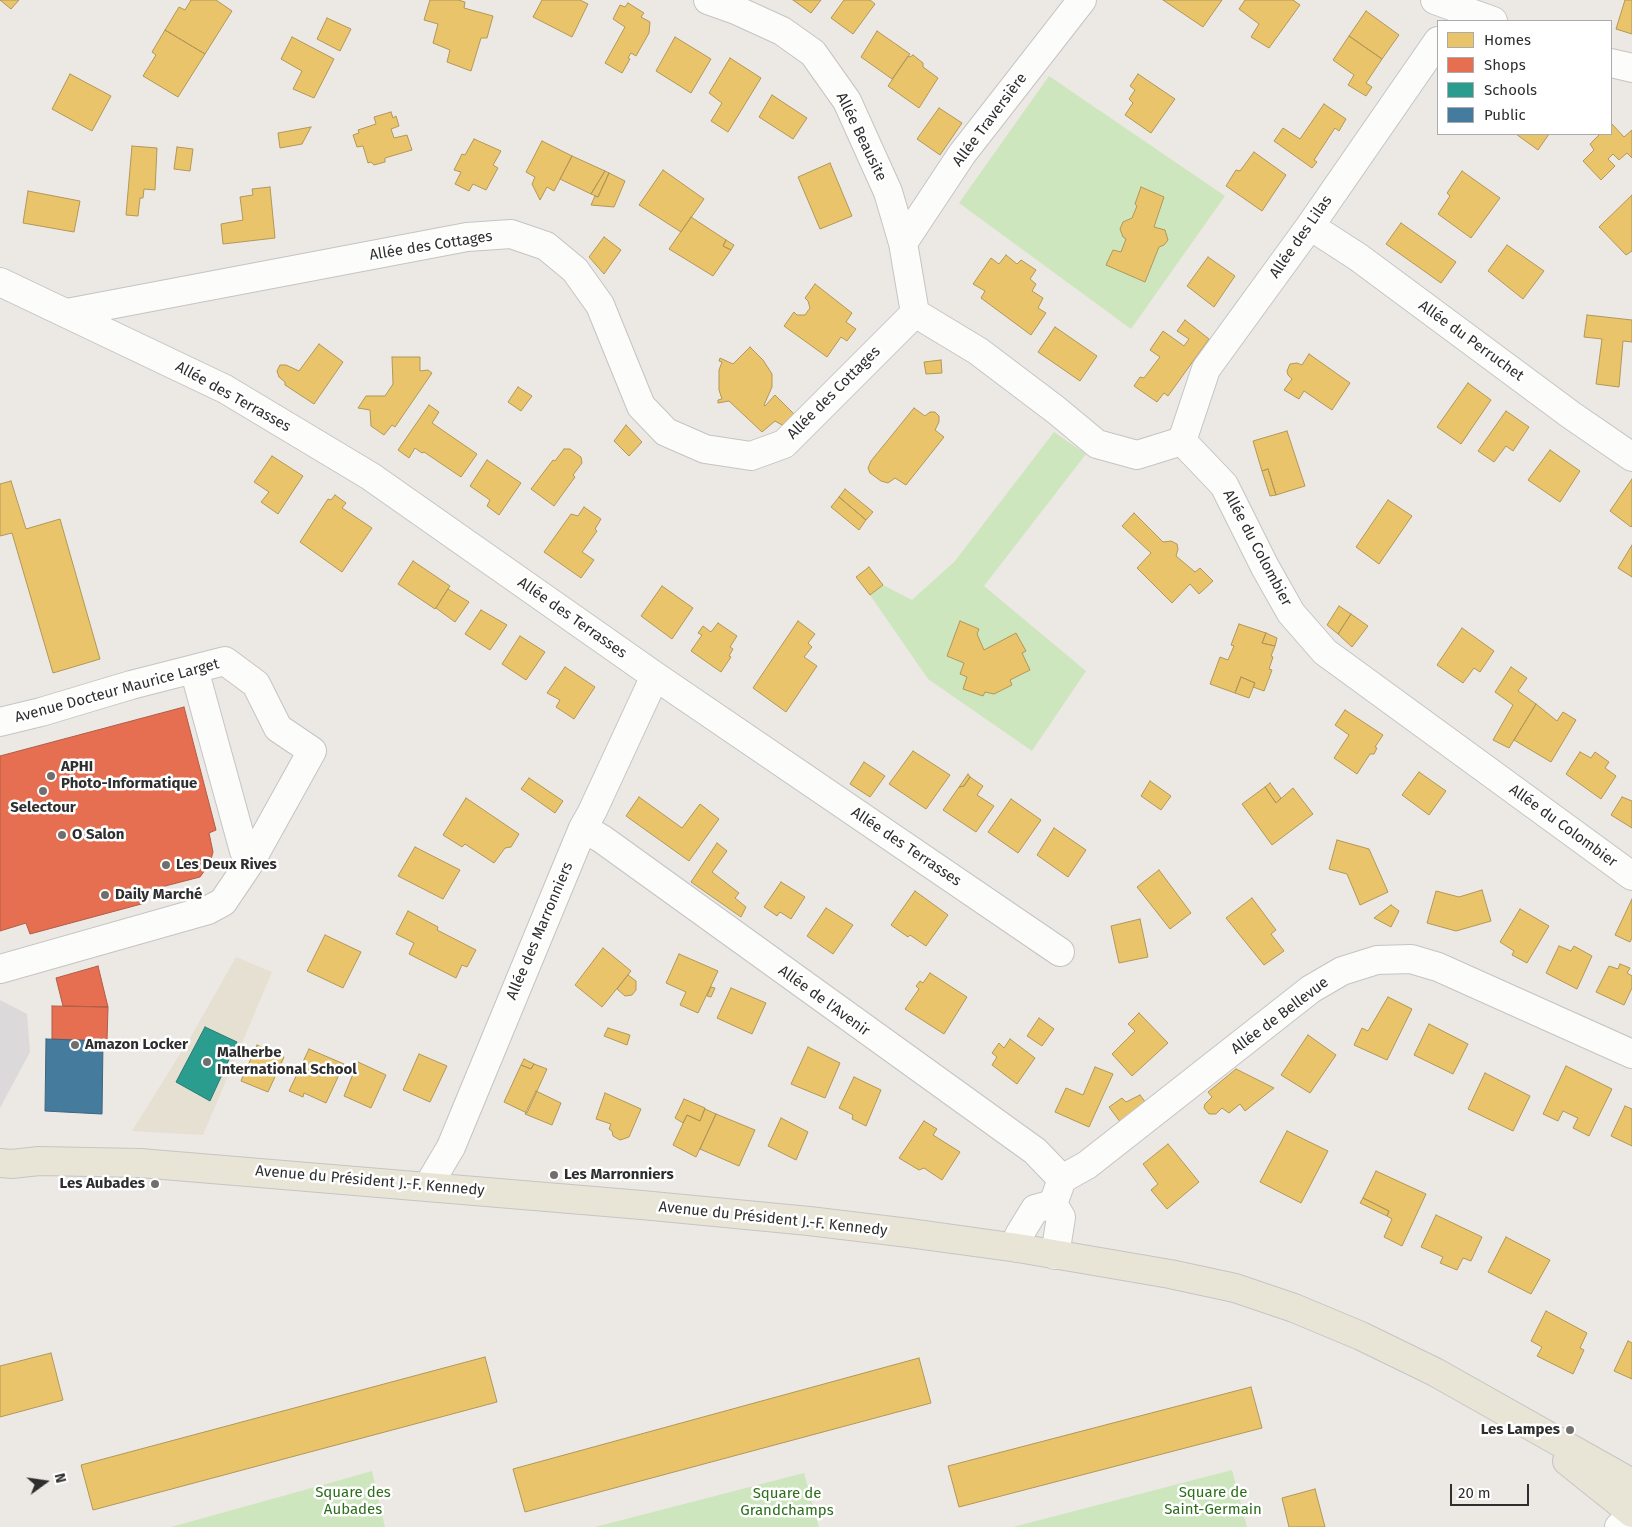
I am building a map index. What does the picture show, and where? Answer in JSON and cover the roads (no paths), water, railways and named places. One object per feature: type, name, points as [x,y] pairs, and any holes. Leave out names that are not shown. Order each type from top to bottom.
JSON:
[{"type":"main road","name":"Avenue du Président J.-F. Kennedy","points":[[3,1164],[39,1161],[140,1163],[428,1186],[809,1221],[1018,1248],[1170,1274],[1235,1288],[1294,1308],[1406,1358],[1435,1372],[1632,1483]]},
{"type":"main road","name":"Avenue du Président J.-F. Kennedy","points":[[1507,1413],[1632,1513]]},
{"type":"street","name":"Allée Beausite","points":[[708,0],[736,10],[782,31],[813,53],[847,101],[888,192],[903,243],[915,313]]},
{"type":"street","name":"Allée Traversière","points":[[903,243],[962,154],[1082,0]]},
{"type":"street","points":[[1435,0],[1490,20]]},
{"type":"street","name":"Allée des Lilas","points":[[1182,441],[1206,369],[1310,226],[1437,42]]},
{"type":"street","points":[[1612,63],[1632,68]]},
{"type":"street","name":"Allée du Perruchet","points":[[1310,226],[1358,258],[1571,415],[1632,457]]},
{"type":"street","name":"Allée des Cottages","points":[[67,313],[467,237],[511,234],[546,246],[576,270],[600,304],[641,406],[666,432],[705,449],[750,456],[784,444],[915,313]]},
{"type":"street","points":[[0,282],[67,313]]},
{"type":"street","name":"Allée des Terrasses","points":[[67,313],[225,389],[370,476],[655,676],[1060,952]]},
{"type":"street","points":[[915,313],[978,351],[1056,410],[1097,444],[1137,455],[1182,441]]},
{"type":"street","name":"Allée du Colombier","points":[[1182,441],[1224,485],[1265,567],[1291,613],[1325,652],[1632,876]]},
{"type":"street","name":"Avenue Docteur Maurice Larget","points":[[0,722],[225,661],[256,684],[278,728],[312,751],[252,859]]},
{"type":"street","points":[[0,969],[208,910],[223,902],[252,859],[244,851],[194,669]]},
{"type":"street","name":"Allée des Marronniers","points":[[428,1186],[450,1147],[583,828],[655,676]]},
{"type":"street","name":"Allée de l'Avenir","points":[[583,828],[602,839],[1035,1152],[1057,1191]]},
{"type":"street","name":"Allée de Bellevue","points":[[1018,1248],[1019,1235],[1035,1209],[1087,1165],[1311,989],[1342,971],[1377,960],[1411,960],[1438,967],[1632,1054]]},
{"type":"street","points":[[1055,1255],[1061,1217],[1057,1191]]},
{"type":"street","points":[[1619,1527],[1632,1513]]},
{"type":"place","name":"APHI Photo-Informatique","points":[[51,776]]},
{"type":"place","name":"Selectour","points":[[43,791]]},
{"type":"place","name":"O Salon","points":[[62,835]]},
{"type":"place","name":"Les Deux Rives","points":[[166,865]]},
{"type":"place","name":"Daily Marché","points":[[105,895]]},
{"type":"place","name":"Amazon Locker","points":[[75,1045]]},
{"type":"place","name":"Malherbe International School","points":[[207,1062]]},
{"type":"place","name":"Les Marronniers","points":[[554,1175]]},
{"type":"place","name":"Les Aubades","points":[[155,1184]]},
{"type":"place","name":"Les Lampes","points":[[1570,1430]]},
{"type":"park label","name":"Square des Aubades","points":[[353,1502]]},
{"type":"park label","name":"Square de Grandchamps","points":[[787,1502]]},
{"type":"park label","name":"Square de Saint-Germain","points":[[1213,1502]]}]
